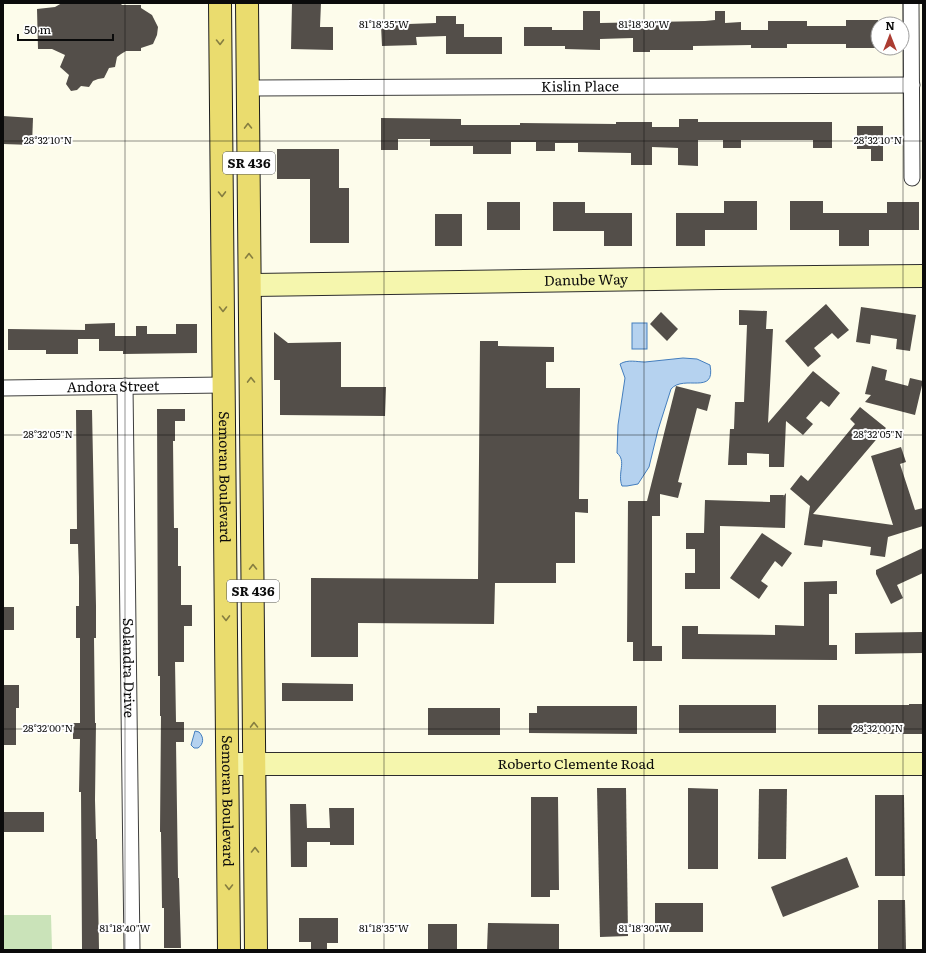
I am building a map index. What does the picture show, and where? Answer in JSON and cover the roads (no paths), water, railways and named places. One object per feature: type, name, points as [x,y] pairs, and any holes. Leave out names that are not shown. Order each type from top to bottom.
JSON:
[{"type":"main road","name":"Semoran Boulevard","points":[[220,3],[229,950]]},
{"type":"main road","name":"Semoran Boulevard","points":[[247,3],[256,950]]},
{"type":"main road","points":[[222,242],[229,263],[240,277],[250,285]]},
{"type":"main road","points":[[223,281],[235,288],[243,298],[250,323]]},
{"type":"street","points":[[911,3],[912,178]]},
{"type":"street","name":"Kislin Place","points":[[248,88],[912,85]]},
{"type":"street","name":"Danube Way","points":[[250,285],[923,276]]},
{"type":"street","name":"Andora Street","points":[[3,388],[223,385]]},
{"type":"street","name":"Solandra Drive","points":[[125,386],[132,950]]},
{"type":"street","name":"Roberto Clemente Road","points":[[228,764],[923,764]]},
{"type":"water","points":[[632,323],[647,323],[647,349],[632,349]]},
{"type":"water","points":[[683,358],[697,359],[710,365],[711,374],[708,380],[704,382],[683,383],[671,389],[658,430],[649,467],[638,484],[622,486],[622,464],[620,456],[617,453],[618,425],[625,378],[620,364],[629,361],[645,362]]},
{"type":"water","points":[[195,731],[201,734],[202,738],[201,745],[198,748],[194,748],[191,745]]}]
